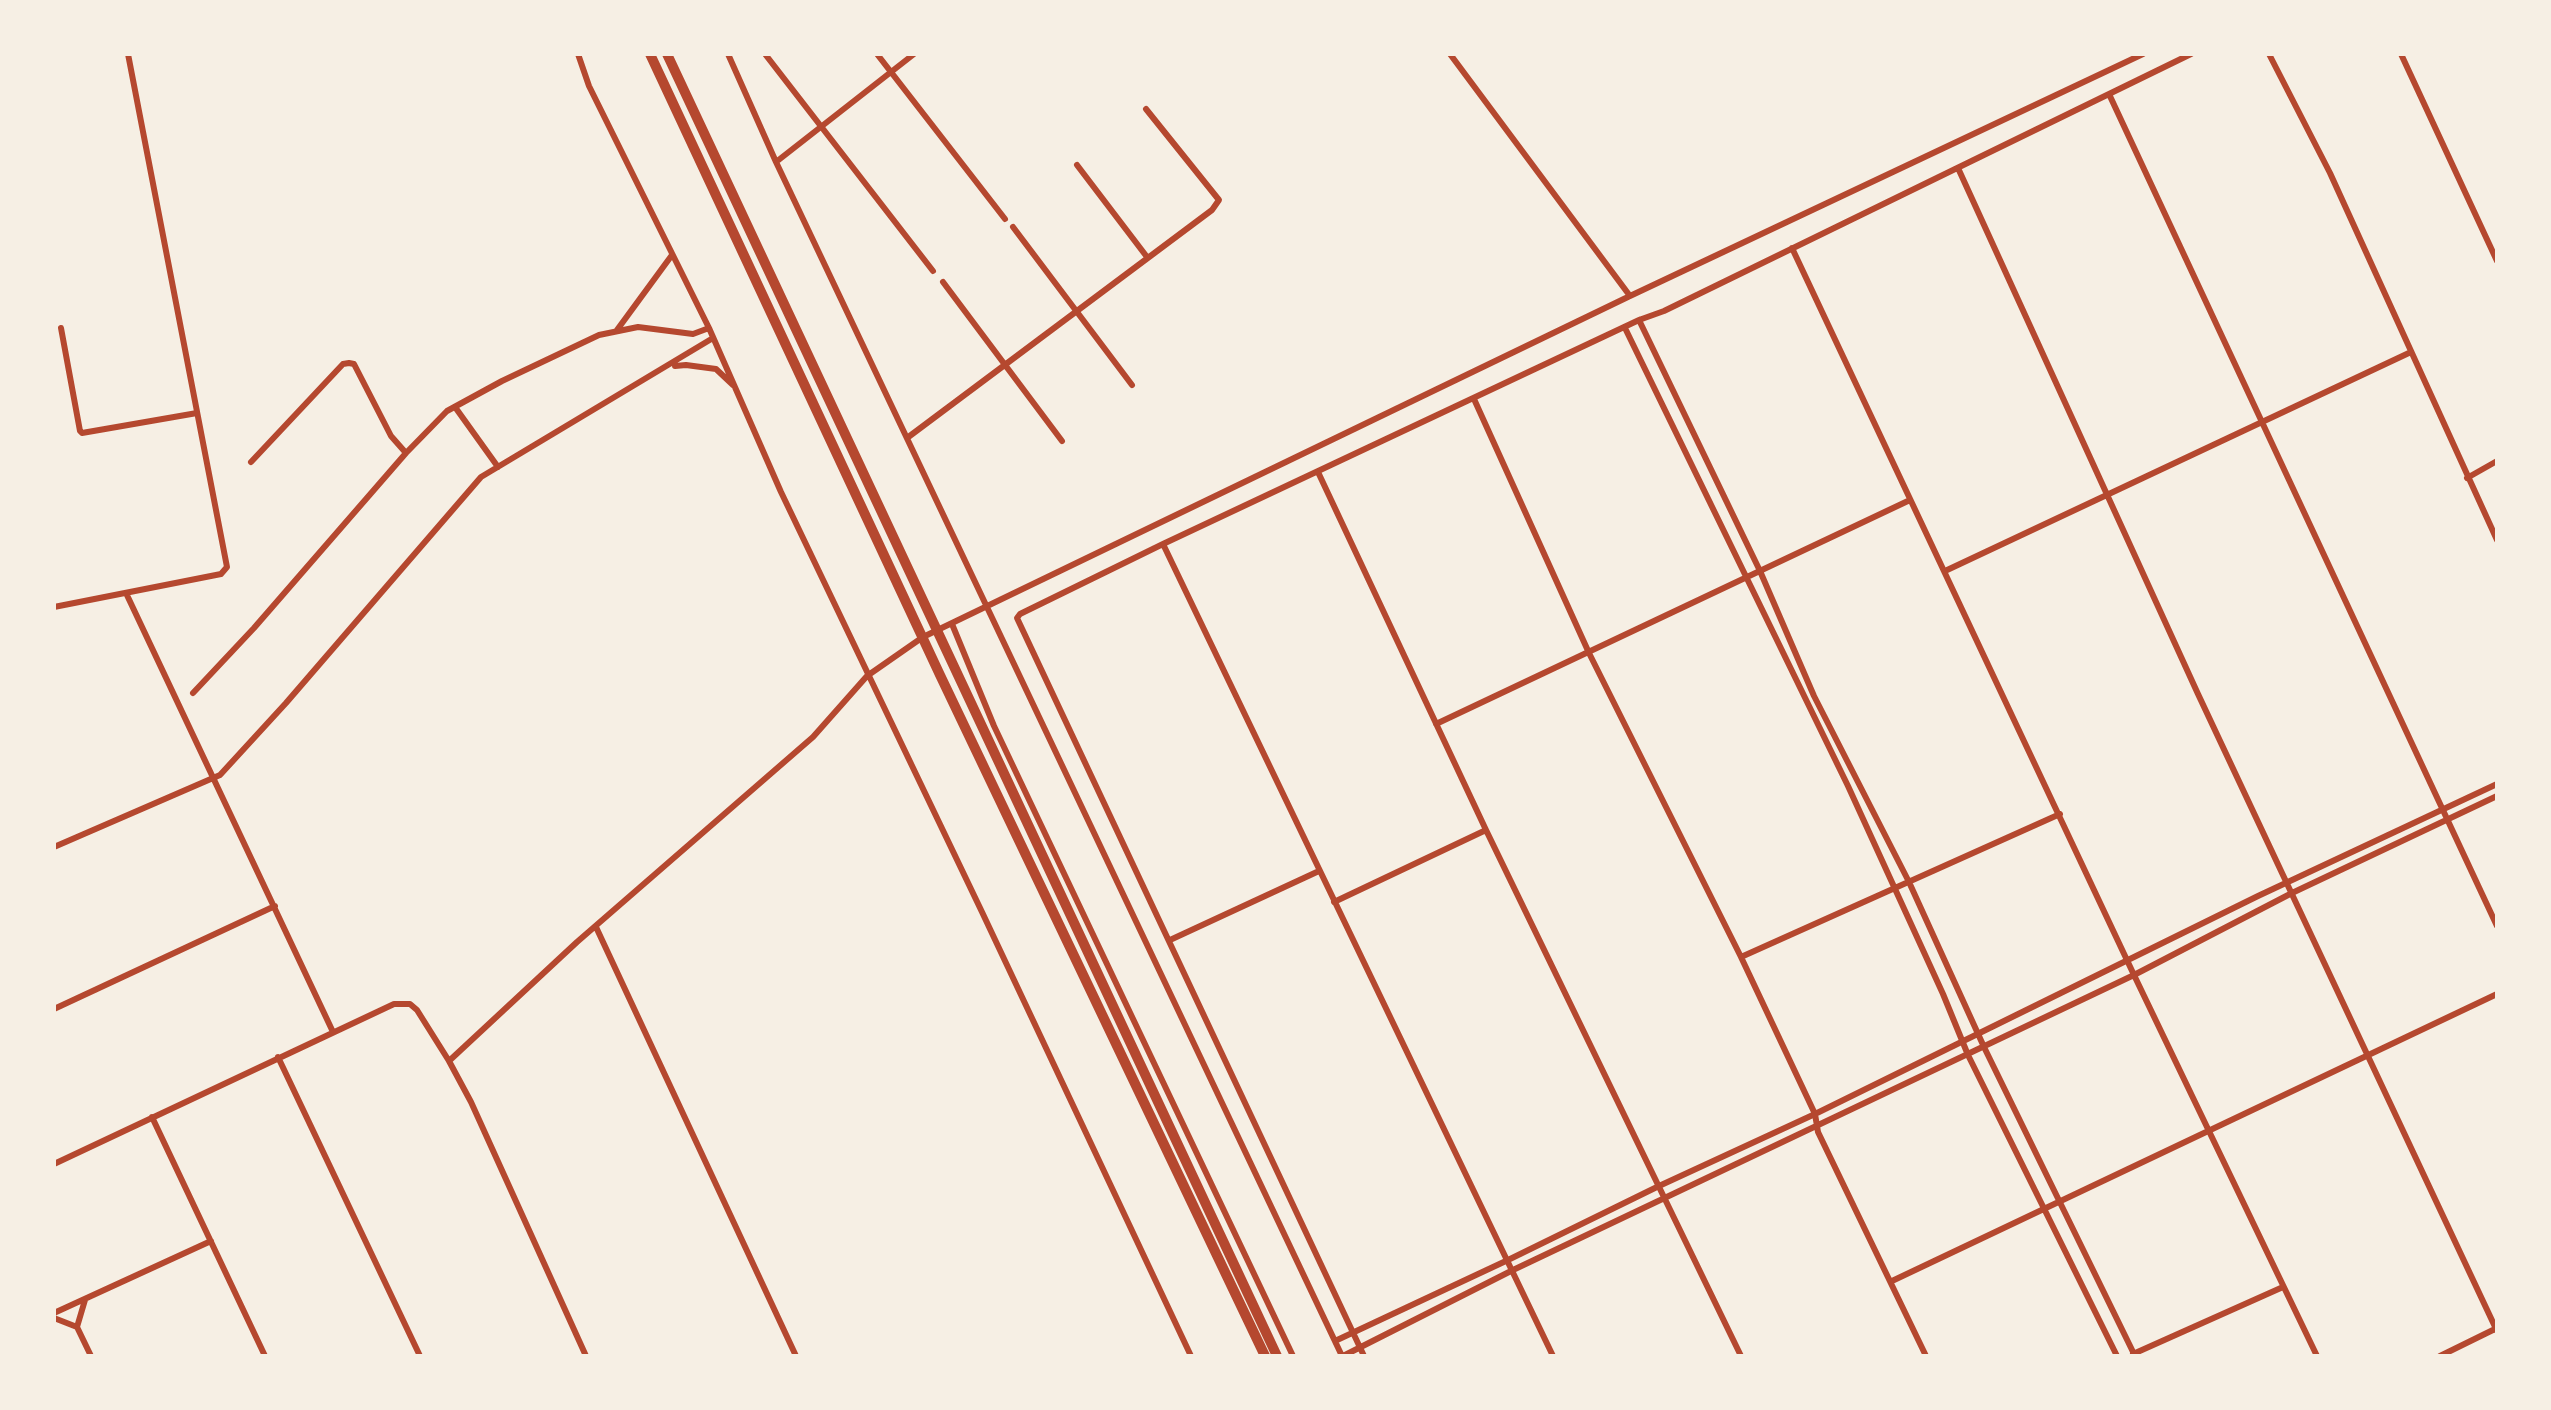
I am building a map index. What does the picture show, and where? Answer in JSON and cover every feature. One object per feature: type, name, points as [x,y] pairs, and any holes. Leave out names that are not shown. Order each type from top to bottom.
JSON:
[{"type":"highway","points":[[650,54],[1265,1356]]},
{"type":"highway","points":[[667,54],[1277,1356]]},
{"type":"street","points":[[54,607],[221,574],[227,567],[128,54]]},
{"type":"street","points":[[578,54],[589,86],[709,328],[867,676],[1191,1356]]},
{"type":"street","points":[[728,54],[776,162],[1343,1356],[1513,1270],[1968,1055],[2134,975],[2292,893],[2497,796]]},
{"type":"street","points":[[765,54],[933,271]]},
{"type":"street","points":[[877,54],[1005,219]]},
{"type":"street","points":[[776,162],[914,54]]},
{"type":"street","points":[[1450,54],[1630,296]]},
{"type":"street","points":[[449,1061],[813,737],[867,676],[923,637],[1630,296],[2143,54]]},
{"type":"street","points":[[1364,1356],[1017,618],[1163,544],[1664,311],[2191,54]]},
{"type":"street","points":[[2269,54],[2330,173],[2497,540]]},
{"type":"street","points":[[2401,54],[2497,261]]},
{"type":"street","points":[[2109,94],[2497,926]]},
{"type":"street","points":[[907,438],[1212,210],[1219,200],[1146,109]]},
{"type":"street","points":[[1077,165],[1147,257]]},
{"type":"street","points":[[1958,168],[2106,494],[2497,1329],[2440,1356]]},
{"type":"street","points":[[1013,227],[1132,385]]},
{"type":"street","points":[[1792,248],[2127,961],[2317,1356]]},
{"type":"street","points":[[617,330],[672,255]]},
{"type":"street","points":[[943,282],[1062,441]]},
{"type":"street","points":[[1639,320],[1760,571],[1814,696],[1909,882],[1984,1047],[2133,1355],[2283,1287]]},
{"type":"street","points":[[193,693],[447,411],[599,335],[638,327],[693,334],[709,328]]},
{"type":"street","points":[[61,328],[82,433],[197,413]]},
{"type":"street","points":[[1625,328],[1848,786],[1968,1055],[2117,1356]]},
{"type":"street","points":[[54,847],[211,778],[227,768],[481,477],[713,338]]},
{"type":"street","points":[[1945,571],[2411,352]]},
{"type":"street","points":[[251,462],[343,364],[349,363],[354,364],[391,436],[406,453]]},
{"type":"street","points":[[670,366],[716,369],[735,387]]},
{"type":"street","points":[[1474,399],[1589,653],[1741,957],[1815,1114],[1818,1132],[1926,1356]]},
{"type":"street","points":[[455,407],[498,467]]},
{"type":"street","points":[[2467,478],[2497,461]]},
{"type":"street","points":[[1318,472],[1486,830],[1741,1356]]},
{"type":"street","points":[[1436,724],[1910,500]]},
{"type":"street","points":[[1163,544],[1553,1356]]},
{"type":"street","points":[[126,593],[333,1032]]},
{"type":"street","points":[[952,624],[994,726],[1293,1356]]},
{"type":"street","points":[[1335,1341],[1815,1114],[2497,784]]},
{"type":"street","points":[[1741,957],[2060,814]]},
{"type":"street","points":[[1334,902],[1486,830]]},
{"type":"street","points":[[1170,940],[1319,871]]},
{"type":"street","points":[[54,1009],[275,906]]},
{"type":"street","points":[[596,927],[796,1356]]},
{"type":"street","points":[[1892,1281],[2497,994]]},
{"type":"street","points":[[54,1164],[394,1004],[410,1004],[449,1061],[471,1102],[586,1356]]},
{"type":"street","points":[[278,1057],[420,1356]]},
{"type":"street","points":[[152,1117],[265,1356]]},
{"type":"street","points":[[54,1316],[211,1241]]},
{"type":"street","points":[[77,1327],[85,1300]]},
{"type":"street","points":[[54,1316],[77,1327],[91,1356]]}]
